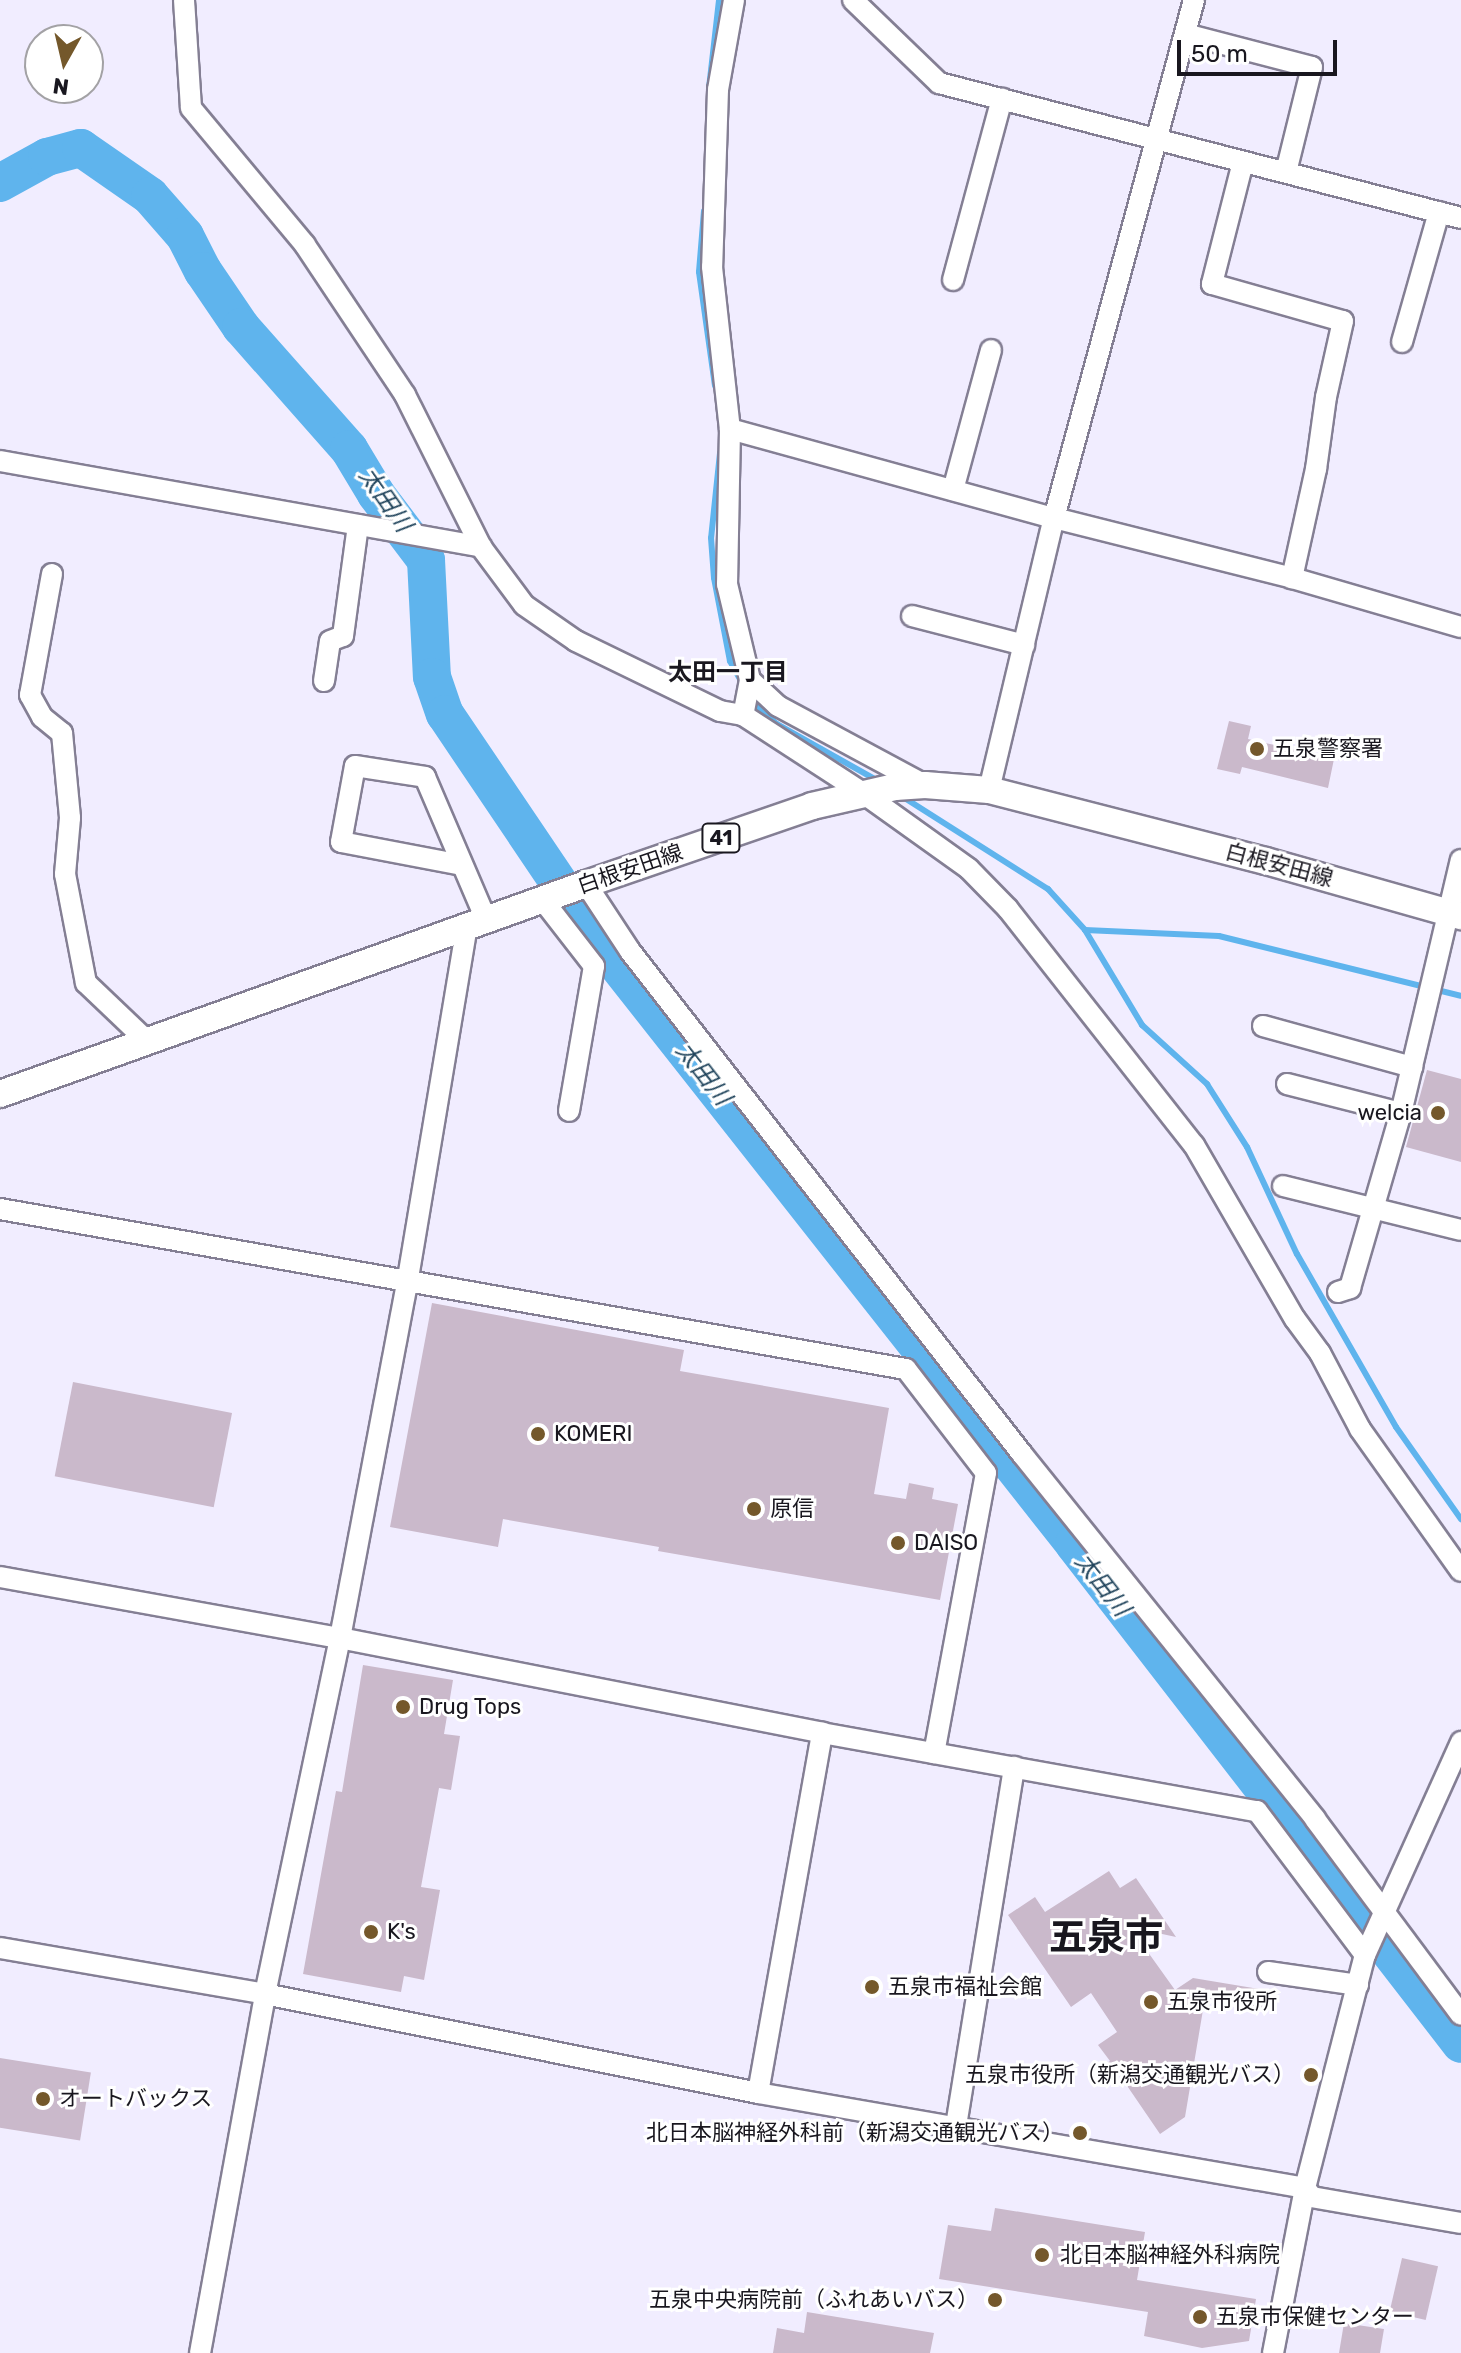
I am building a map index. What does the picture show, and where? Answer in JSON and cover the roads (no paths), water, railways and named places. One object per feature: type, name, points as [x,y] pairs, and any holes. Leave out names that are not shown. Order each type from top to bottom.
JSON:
[{"type":"main road","name":"白根安田線","points":[[0,1094],[476,922],[812,806],[863,793],[925,785],[989,790],[1266,861],[1454,914]]},
{"type":"street","points":[[184,0],[191,108],[305,245],[405,395],[481,547],[524,605],[576,641],[720,711],[743,715],[863,793],[969,869],[1008,909],[1194,1145],[1295,1319],[1320,1353],[1360,1429],[1461,1571]]},
{"type":"street","points":[[734,0],[718,90],[712,267],[730,429],[727,584],[750,680],[743,715]]},
{"type":"street","points":[[853,0],[939,83],[1461,218]]},
{"type":"street","points":[[989,790],[1054,518],[1194,0]]},
{"type":"street","points":[[1185,34],[1312,67],[1286,172]]},
{"type":"street","points":[[953,280],[1002,99]]},
{"type":"street","points":[[1243,162],[1212,284],[1343,321],[1292,578]]},
{"type":"street","points":[[1402,342],[1439,212]]},
{"type":"street","points":[[953,490],[991,350]]},
{"type":"street","points":[[730,429],[1054,518],[1292,578],[1461,627]]},
{"type":"street","points":[[0,461],[481,547]]},
{"type":"street","points":[[324,681],[330,641],[343,636],[358,525]]},
{"type":"street","points":[[52,574],[30,695],[42,717],[62,733],[70,818],[65,874],[86,983],[147,1041]]},
{"type":"street","points":[[912,616],[1024,645]]},
{"type":"street","points":[[750,680],[778,706],[925,785]]},
{"type":"street","points":[[200,2353],[265,1994],[340,1638],[476,922],[462,865],[425,777],[355,766],[341,842],[462,865]]},
{"type":"street","points":[[1338,1292],[1350,1288],[1371,1206],[1401,1113],[1454,914],[1461,860]]},
{"type":"street","points":[[586,884],[659,988],[1022,1454],[1315,1819],[1461,2015]]},
{"type":"street","points":[[542,899],[594,966],[569,1111]]},
{"type":"street","points":[[1263,1026],[1412,1067]]},
{"type":"street","points":[[1287,1084],[1401,1113]]},
{"type":"street","points":[[1283,1186],[1461,1230]]},
{"type":"street","points":[[0,1209],[407,1284],[906,1369],[986,1473],[934,1753]]},
{"type":"street","points":[[0,1577],[340,1638],[822,1733],[1257,1811],[1365,1955]]},
{"type":"street","points":[[758,2093],[822,1733]]},
{"type":"street","points":[[1273,2353],[1305,2188],[1365,1955],[1461,1742]]},
{"type":"street","points":[[956,2126],[1014,1767]]},
{"type":"street","points":[[0,1948],[265,1994],[758,2093],[1305,2188],[1312,2197],[1461,2223]]},
{"type":"street","points":[[1268,1972],[1358,1985]]},
{"type":"waterway","points":[[709,88],[719,0]]},
{"type":"waterway","name":"太田川","points":[[0,183],[47,157],[81,148],[150,196],[185,236],[203,271],[241,327],[349,449],[376,494],[426,560],[432,677],[445,714],[596,938],[1074,1544],[1461,2044]]},
{"type":"waterway","points":[[704,211],[699,272],[715,386]]},
{"type":"waterway","points":[[720,453],[711,538],[714,578],[730,661],[743,684]]},
{"type":"waterway","points":[[752,701],[777,724],[880,782]]},
{"type":"waterway","points":[[903,797],[1048,889],[1085,930],[1142,1025],[1207,1084],[1247,1147],[1297,1254],[1396,1427],[1461,1519]]},
{"type":"waterway","points":[[1085,930],[1219,936],[1461,996]]},
{"type":"place","name":"五泉警察署","points":[[1257,749]]},
{"type":"place","name":"welcia","points":[[1438,1113]]},
{"type":"place","name":"KOMERI","points":[[538,1434]]},
{"type":"place","name":"原信","points":[[754,1509]]},
{"type":"place","name":"DAISO","points":[[898,1543]]},
{"type":"place","name":"Drug Tops","points":[[403,1707]]},
{"type":"place","name":"K's","points":[[371,1932]]},
{"type":"place","name":"五泉市福祉会館","points":[[872,1987]]},
{"type":"place","name":"五泉市役所","points":[[1151,2002]]},
{"type":"place","name":"五泉市役所（新潟交通観光バス）","points":[[1311,2075]]},
{"type":"place","name":"オートバックス","points":[[43,2099]]},
{"type":"place","name":"北日本脳神経外科前（新潟交通観光バス）","points":[[1080,2133]]},
{"type":"place","name":"北日本脳神経外科病院","points":[[1042,2255]]},
{"type":"place","name":"五泉中央病院前（ふれあいバス）","points":[[995,2300]]},
{"type":"place","name":"五泉市保健センター","points":[[1200,2317]]},
{"type":"district","name":"太田一丁目","points":[[728,673]]},
{"type":"district","name":"五泉市","points":[[1106,1938]]}]
